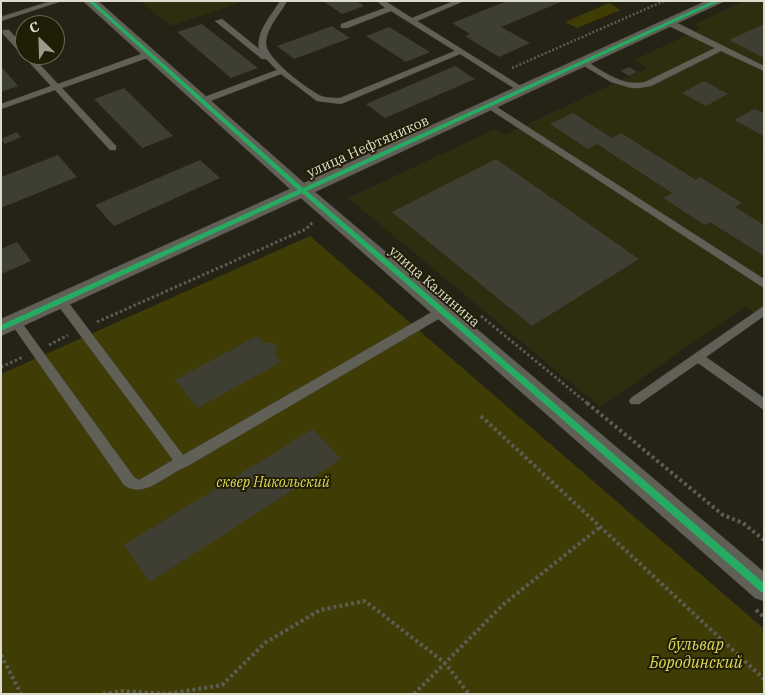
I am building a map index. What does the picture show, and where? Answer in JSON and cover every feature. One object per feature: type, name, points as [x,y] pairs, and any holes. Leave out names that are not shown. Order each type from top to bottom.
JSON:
[{"type":"street","name":"улица Калинина","points":[[90,1],[302,190],[764,589]]},
{"type":"street","name":"улица Нефтяников","points":[[8,325],[718,1]]},
{"type":"lane","points":[[1,19],[59,1]]},
{"type":"lane","points":[[265,57],[262,50],[263,39],[284,1]]},
{"type":"lane","points":[[380,1],[523,90]]},
{"type":"lane","points":[[412,20],[461,1]]},
{"type":"lane","points":[[344,26],[391,8]]},
{"type":"lane","points":[[219,21],[320,99],[334,102],[341,101],[462,51]]},
{"type":"lane","points":[[670,22],[764,69]]},
{"type":"lane","points":[[6,32],[15,42]]},
{"type":"lane","points":[[583,63],[613,80],[636,87],[648,84],[721,48]]},
{"type":"lane","points":[[1,107],[150,54]]},
{"type":"lane","points":[[36,65],[113,148]]},
{"type":"lane","points":[[202,101],[283,71]]},
{"type":"lane","points":[[489,105],[764,284]]},
{"type":"lane","points":[[61,301],[182,463]]},
{"type":"lane","points":[[635,400],[764,310]]},
{"type":"lane","points":[[8,325],[36,351],[129,481],[134,485],[141,485],[443,311]]},
{"type":"lane","points":[[698,357],[764,405]]},
{"type":"path","points":[[498,74],[664,1]]},
{"type":"path","points":[[1,367],[306,229],[316,219]]},
{"type":"path","points":[[477,312],[723,515],[743,523],[764,540]]},
{"type":"path","points":[[481,416],[764,679]]},
{"type":"path","points":[[414,694],[505,603],[600,527]]},
{"type":"path","points":[[102,694],[123,691],[168,694],[222,685],[265,643],[320,610],[366,601],[445,662],[469,694]]},
{"type":"path","points":[[1,655],[21,694]]},
{"type":"shaded area","points":[[140,1],[244,1],[171,26]]},
{"type":"shaded area","points":[[744,1],[764,1],[764,148],[746,158],[764,149],[764,319],[745,307],[600,407],[348,198],[495,129],[504,135],[647,68],[634,60],[700,29],[695,24]]},
{"type":"green space","points":[[609,3],[621,10],[577,28],[565,22]]},
{"type":"green space","name":"сквер Никольский","points":[[310,236],[764,629],[764,694],[1,694],[1,374]]},
{"type":"building","points":[[323,1],[357,1],[364,6],[342,14]]},
{"type":"building","points":[[507,1],[563,1],[501,27],[530,43],[499,57],[465,36],[470,34],[452,23]]},
{"type":"building","points":[[202,24],[258,68],[231,78],[177,32]]},
{"type":"building","points":[[764,24],[764,58],[729,40]]},
{"type":"building","points":[[332,26],[350,38],[294,59],[277,46]]},
{"type":"building","points":[[389,27],[430,52],[406,62],[366,36]]},
{"type":"building","points":[[1,66],[18,86],[1,92]]},
{"type":"building","points":[[455,66],[475,79],[385,118],[366,104]]},
{"type":"building","points":[[629,67],[637,72],[629,76],[621,71]]},
{"type":"building","points":[[704,81],[728,94],[706,106],[682,93]]},
{"type":"building","points":[[124,88],[173,136],[142,148],[94,99]]},
{"type":"building","points":[[754,109],[764,113],[764,136],[734,120]]},
{"type":"building","points":[[573,113],[612,138],[621,133],[696,180],[700,177],[742,203],[735,207],[764,225],[764,256],[710,222],[705,225],[663,198],[672,193],[597,144],[588,149],[550,124]]},
{"type":"building","points":[[17,132],[21,137],[5,144],[1,139]]},
{"type":"building","points":[[58,155],[77,177],[1,208],[1,177]]},
{"type":"building","points":[[496,159],[639,259],[532,326],[392,212]]},
{"type":"building","points":[[200,160],[220,178],[114,226],[95,205]]},
{"type":"building","points":[[17,242],[31,261],[1,274],[1,249]]},
{"type":"building","points":[[257,336],[264,343],[273,343],[277,348],[275,355],[281,362],[198,408],[175,380]]},
{"type":"building","points":[[313,429],[341,459],[150,582],[124,545]]},
{"type":"cycle path","points":[[90,1],[287,177],[764,589]]},
{"type":"cycle path","points":[[1,328],[718,1]]},
{"type":"park label","name":"бульвар Бородинский","points":[[696,654]]}]
